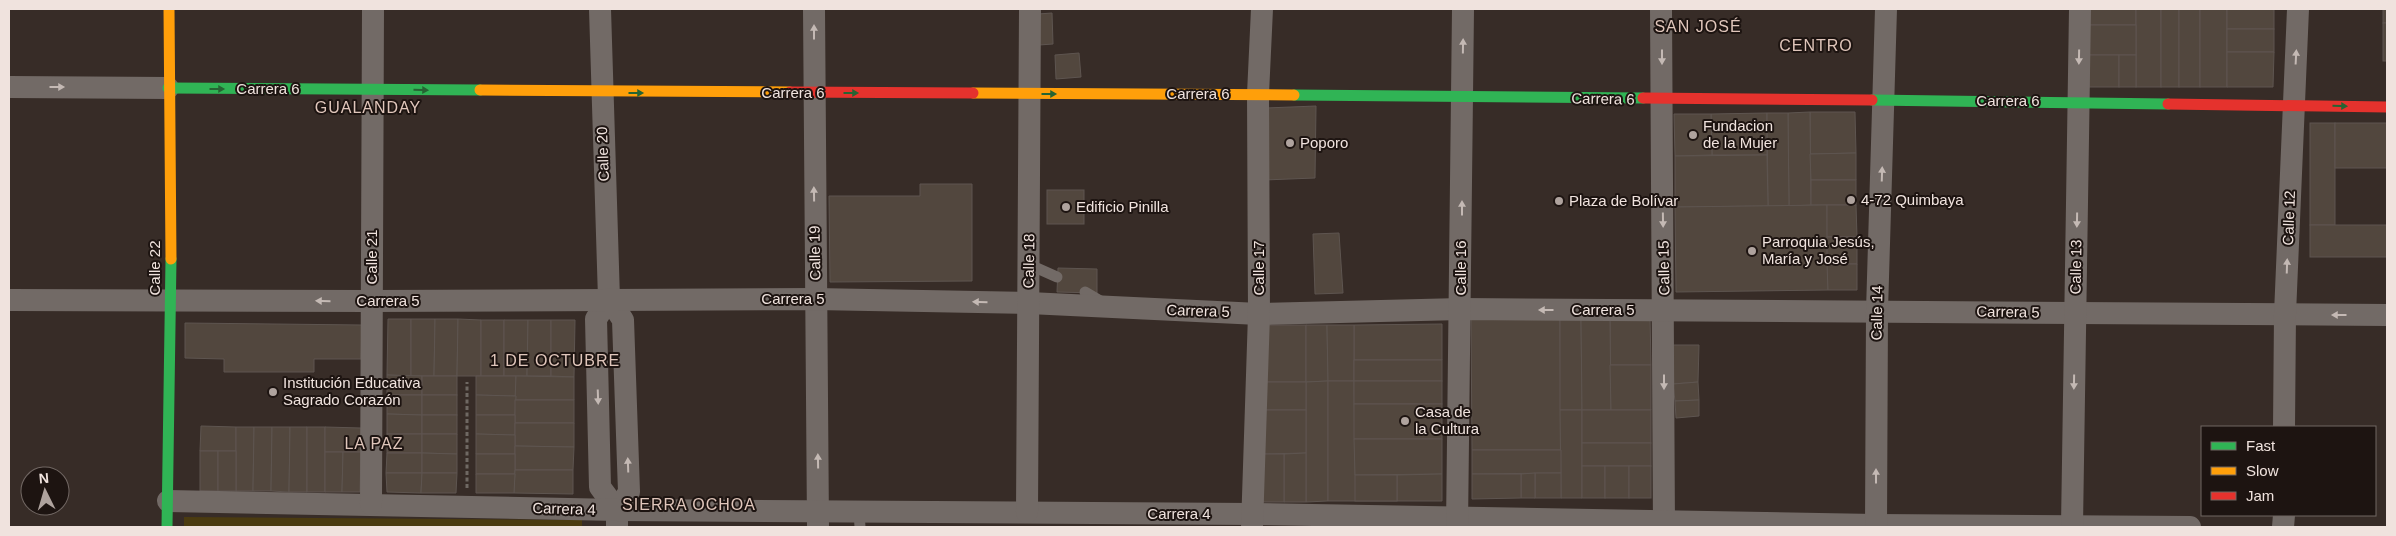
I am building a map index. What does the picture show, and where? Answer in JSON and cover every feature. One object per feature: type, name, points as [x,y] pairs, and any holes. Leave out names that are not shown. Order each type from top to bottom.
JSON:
[{"type":"main road","name":"Calle 22","points":[[167,527],[171,299],[168,88],[169,9]]},
{"type":"main road","name":"Carrera 6","points":[[168,88],[601,92],[1258,94],[2387,107]]},
{"type":"street","name":"Calle 21","points":[[371,504],[373,9]]},
{"type":"street","name":"Calle 20","points":[[600,9],[608,299]]},
{"type":"street","name":"Calle 19","points":[[814,9],[815,299],[819,519]]},
{"type":"street","name":"Calle 18","points":[[1027,512],[1030,264],[1030,9]]},
{"type":"street","name":"Calle 17","points":[[1252,521],[1259,314],[1258,94],[1262,9]]},
{"type":"street","name":"Calle 16","points":[[1457,523],[1461,310],[1463,9]]},
{"type":"street","name":"Calle 15","points":[[1662,9],[1664,524]]},
{"type":"street","name":"Calle 14","points":[[1876,526],[1877,311],[1886,9]]},
{"type":"street","name":"Calle 13","points":[[2072,526],[2080,9]]},
{"type":"street","name":"Calle 12","points":[[2284,426],[2285,314],[2298,9]]},
{"type":"street","name":"Carrera 6","points":[[9,87],[168,88]]},
{"type":"street","points":[[608,299],[623,320],[629,492],[617,519]]},
{"type":"street","name":"Carrera 5","points":[[9,300],[815,299],[1029,303],[1259,314],[1461,310],[1664,310],[2387,315]]},
{"type":"street","name":"Carrera 4","points":[[168,501],[466,506],[617,519],[859,519],[1027,512],[1252,521],[2190,527]]},
{"type":"lane","points":[[1030,264],[1057,277]]},
{"type":"lane","points":[[1085,292],[1112,308]]},
{"type":"path","points":[[466,506],[467,382]]},
{"type":"shaded area","points":[[184,517],[582,520],[582,527],[184,527]]},
{"type":"building","points":[[2089,9],[2136,9],[2136,25],[2089,25]]},
{"type":"building","points":[[2136,9],[2161,9],[2161,87],[2136,87]]},
{"type":"building","points":[[2161,9],[2179,9],[2179,87],[2161,87]]},
{"type":"building","points":[[2179,9],[2200,9],[2200,87],[2179,87]]},
{"type":"building","points":[[2200,9],[2227,9],[2227,87],[2200,87]]},
{"type":"building","points":[[2227,9],[2274,9],[2274,29],[2227,29]]},
{"type":"building","points":[[2383,9],[2387,9],[2387,23],[2383,23]]},
{"type":"building","points":[[1052,13],[1053,44],[1039,45],[1038,14]]},
{"type":"building","points":[[2383,23],[2387,23],[2387,61],[2383,61]]},
{"type":"building","points":[[2089,25],[2136,25],[2136,55],[2089,55]]},
{"type":"building","points":[[2227,29],[2274,29],[2274,52],[2227,52]]},
{"type":"building","points":[[2227,52],[2274,52],[2273,87],[2227,87]]},
{"type":"building","points":[[1079,53],[1081,77],[1056,79],[1055,55]]},
{"type":"building","points":[[2089,55],[2119,55],[2119,87],[2089,87]]},
{"type":"building","points":[[2119,55],[2136,55],[2136,87],[2119,87]]},
{"type":"building","name":"Poporo","points":[[1316,106],[1315,178],[1264,180],[1266,108]]},
{"type":"building","points":[[1810,112],[1855,112],[1856,153],[1810,154]]},
{"type":"building","points":[[1810,112],[1811,205],[1789,206],[1788,113]]},
{"type":"building","points":[[1767,113],[1767,155],[1712,155],[1711,114]]},
{"type":"building","points":[[1767,113],[1788,113],[1789,206],[1768,206]]},
{"type":"building","name":"Fundacion de la Mujer","points":[[1674,114],[1711,114],[1712,155],[1675,156]]},
{"type":"building","points":[[2310,123],[2335,123],[2335,225],[2310,225]]},
{"type":"building","points":[[2335,123],[2387,123],[2387,168],[2335,168]]},
{"type":"building","points":[[1856,153],[1856,180],[1811,180],[1810,154]]},
{"type":"building","points":[[1767,155],[1768,206],[1675,207],[1675,156]]},
{"type":"building","points":[[1811,180],[1856,180],[1856,205],[1811,205]]},
{"type":"building","points":[[920,184],[972,184],[972,281],[830,282],[829,196],[920,196]]},
{"type":"building","name":"Edificio Pinilla","points":[[1047,190],[1084,190],[1084,224],[1047,224]]},
{"type":"building","name":"Parroquia Jesús, María y José","points":[[1827,205],[1828,290],[1676,292],[1675,207]]},
{"type":"building","points":[[1827,205],[1856,205],[1857,237],[1827,237]]},
{"type":"building","points":[[2310,225],[2387,225],[2387,257],[2310,257]]},
{"type":"building","points":[[1339,233],[1343,293],[1315,294],[1313,234]]},
{"type":"building","points":[[1827,237],[1857,237],[1857,264],[1827,264]]},
{"type":"building","points":[[1827,264],[1857,264],[1857,290],[1828,290]]},
{"type":"building","points":[[1058,268],[1097,269],[1097,293],[1057,292]]},
{"type":"building","points":[[1650,317],[1651,365],[1610,365],[1610,318]]},
{"type":"building","points":[[1471,318],[1560,318],[1561,450],[1472,450]]},
{"type":"building","points":[[1560,318],[1581,318],[1582,410],[1560,410]]},
{"type":"building","points":[[1581,318],[1610,318],[1611,410],[1582,410]]},
{"type":"building","points":[[388,319],[411,319],[411,376],[387,375]]},
{"type":"building","points":[[411,319],[435,319],[434,376],[411,376]]},
{"type":"building","points":[[435,319],[458,319],[457,376],[434,376]]},
{"type":"building","points":[[458,319],[481,320],[481,376],[457,376]]},
{"type":"building","points":[[481,320],[504,320],[504,376],[481,376]]},
{"type":"building","points":[[504,320],[528,320],[527,376],[504,376]]},
{"type":"building","points":[[528,320],[551,320],[551,376],[527,376]]},
{"type":"building","points":[[551,320],[575,320],[574,377],[551,376]]},
{"type":"building","points":[[185,323],[362,325],[361,359],[314,359],[314,372],[224,372],[224,359],[185,358]]},
{"type":"building","points":[[1442,324],[1442,360],[1354,360],[1354,325]]},
{"type":"building","points":[[1263,325],[1306,325],[1306,382],[1263,382]]},
{"type":"building","points":[[1306,325],[1327,325],[1328,381],[1306,382]]},
{"type":"building","points":[[1327,325],[1354,325],[1354,381],[1328,381]]},
{"type":"building","points":[[1672,345],[1699,345],[1698,382],[1673,384]]},
{"type":"building","points":[[1354,360],[1442,360],[1442,381],[1354,381]]},
{"type":"building","points":[[1610,365],[1651,365],[1651,410],[1611,410]]},
{"type":"building","points":[[387,375],[422,376],[422,395],[387,395]]},
{"type":"building","points":[[422,376],[457,376],[457,395],[422,395]]},
{"type":"building","points":[[476,376],[516,376],[516,396],[476,395]]},
{"type":"building","points":[[516,376],[574,377],[574,400],[515,400]]},
{"type":"building","points":[[1328,381],[1328,501],[1306,502],[1306,382]]},
{"type":"building","points":[[1328,381],[1354,381],[1355,475],[1397,475],[1397,501],[1328,501]]},
{"type":"building","points":[[1354,381],[1442,381],[1442,404],[1354,404]]},
{"type":"building","points":[[1263,382],[1306,382],[1306,410],[1263,410]]},
{"type":"building","points":[[1698,382],[1699,400],[1675,401],[1673,384]]},
{"type":"building","points":[[387,395],[422,395],[422,415],[387,414]]},
{"type":"building","points":[[422,395],[457,395],[457,415],[422,415]]},
{"type":"building","points":[[476,395],[516,396],[515,415],[476,415]]},
{"type":"building","points":[[515,400],[574,400],[574,423],[515,423]]},
{"type":"building","points":[[1699,400],[1699,416],[1676,418],[1675,401]]},
{"type":"building","name":"Casa de la Cultura","points":[[1354,404],[1442,404],[1442,439],[1354,439]]},
{"type":"building","points":[[1263,410],[1306,410],[1306,453],[1263,454]]},
{"type":"building","points":[[1560,410],[1582,410],[1582,498],[1561,498]]},
{"type":"building","points":[[1582,410],[1651,410],[1651,443],[1582,443]]},
{"type":"building","points":[[387,414],[422,415],[422,434],[387,434]]},
{"type":"building","points":[[422,415],[457,415],[457,434],[422,434]]},
{"type":"building","points":[[476,415],[515,415],[515,435],[476,434]]},
{"type":"building","points":[[515,423],[574,423],[574,447],[515,446]]},
{"type":"building","points":[[201,426],[236,427],[236,451],[200,451]]},
{"type":"building","points":[[236,427],[254,427],[253,491],[236,491]]},
{"type":"building","points":[[254,427],[272,427],[271,491],[253,491]]},
{"type":"building","points":[[272,427],[290,427],[289,492],[271,491]]},
{"type":"building","points":[[290,427],[307,427],[307,492],[289,492]]},
{"type":"building","points":[[307,427],[325,427],[325,492],[307,492]]},
{"type":"building","points":[[325,427],[361,428],[361,452],[325,452]]},
{"type":"building","points":[[387,434],[422,434],[422,453],[387,453]]},
{"type":"building","points":[[422,434],[457,434],[457,454],[422,453]]},
{"type":"building","points":[[476,434],[515,435],[515,454],[476,454]]},
{"type":"building","points":[[1354,439],[1442,439],[1442,474],[1355,475]]},
{"type":"building","points":[[1582,443],[1651,443],[1651,466],[1582,466]]},
{"type":"building","points":[[515,446],[574,447],[573,470],[515,470]]},
{"type":"building","points":[[1472,450],[1561,450],[1561,473],[1472,474]]},
{"type":"building","points":[[200,451],[218,451],[218,491],[200,491]]},
{"type":"building","points":[[218,451],[236,451],[236,491],[218,491]]},
{"type":"building","points":[[325,452],[343,452],[342,492],[325,492]]},
{"type":"building","points":[[343,452],[361,452],[360,492],[342,492]]},
{"type":"building","points":[[387,453],[422,453],[422,473],[386,473]]},
{"type":"building","points":[[422,453],[457,454],[457,473],[422,473]]},
{"type":"building","points":[[1306,453],[1306,502],[1284,502],[1284,454]]},
{"type":"building","points":[[476,454],[515,454],[515,474],[476,474]]},
{"type":"building","points":[[1263,454],[1284,454],[1284,502],[1263,502]]},
{"type":"building","points":[[1582,466],[1605,466],[1605,498],[1582,498]]},
{"type":"building","points":[[1605,466],[1629,466],[1629,498],[1605,498]]},
{"type":"building","points":[[1629,466],[1651,466],[1651,498],[1629,498]]},
{"type":"building","points":[[515,470],[573,470],[573,494],[514,493]]},
{"type":"building","points":[[386,473],[422,473],[421,493],[387,492]]},
{"type":"building","points":[[422,473],[457,473],[456,493],[421,493]]},
{"type":"building","points":[[1535,473],[1561,473],[1561,498],[1535,498]]},
{"type":"building","points":[[1535,473],[1535,498],[1521,498],[1521,474]]},
{"type":"building","points":[[476,474],[515,474],[514,493],[476,493]]},
{"type":"building","points":[[1442,474],[1442,501],[1397,501],[1397,475]]},
{"type":"building","points":[[1472,474],[1521,474],[1521,498],[1472,499]]},
{"type":"building","points":[[1355,475],[1397,475],[1397,501],[1355,501]]},
{"type":"traffic: fast","points":[[168,88],[480,90]]},
{"type":"traffic: fast","points":[[1294,95],[1643,98]]},
{"type":"traffic: fast","points":[[1872,100],[2168,104]]},
{"type":"traffic: fast","points":[[167,527],[171,259]]},
{"type":"traffic: slow","points":[[169,9],[171,259]]},
{"type":"traffic: slow","points":[[480,90],[790,92]]},
{"type":"traffic: slow","points":[[973,93],[1294,95]]},
{"type":"traffic: jam","points":[[790,92],[973,93]]},
{"type":"traffic: jam","points":[[1643,98],[1872,100]]},
{"type":"traffic: jam","points":[[2168,104],[2387,107]]},
{"type":"place","name":"Fundacion de la Mujer","points":[[1693,135]]},
{"type":"place","name":"Poporo","points":[[1290,143]]},
{"type":"place","name":"4-72 Quimbaya","points":[[1851,200]]},
{"type":"place","name":"Plaza de Bolívar","points":[[1559,201]]},
{"type":"place","name":"Edificio Pinilla","points":[[1066,207]]},
{"type":"place","name":"Parroquia Jesús, María y José","points":[[1752,251]]},
{"type":"place","name":"Institución Educativa Sagrado Corazón","points":[[273,392]]},
{"type":"place","name":"Casa de la Cultura","points":[[1405,421]]},
{"type":"district","name":"SAN JOSÉ","points":[[1698,26]]},
{"type":"district","name":"CENTRO","points":[[1816,45]]},
{"type":"district","name":"GUALANDAY","points":[[368,107]]},
{"type":"district","name":"1 DE OCTUBRE","points":[[555,360]]},
{"type":"district","name":"LA PAZ","points":[[374,443]]},
{"type":"district","name":"SIERRA OCHOA","points":[[689,504]]}]
